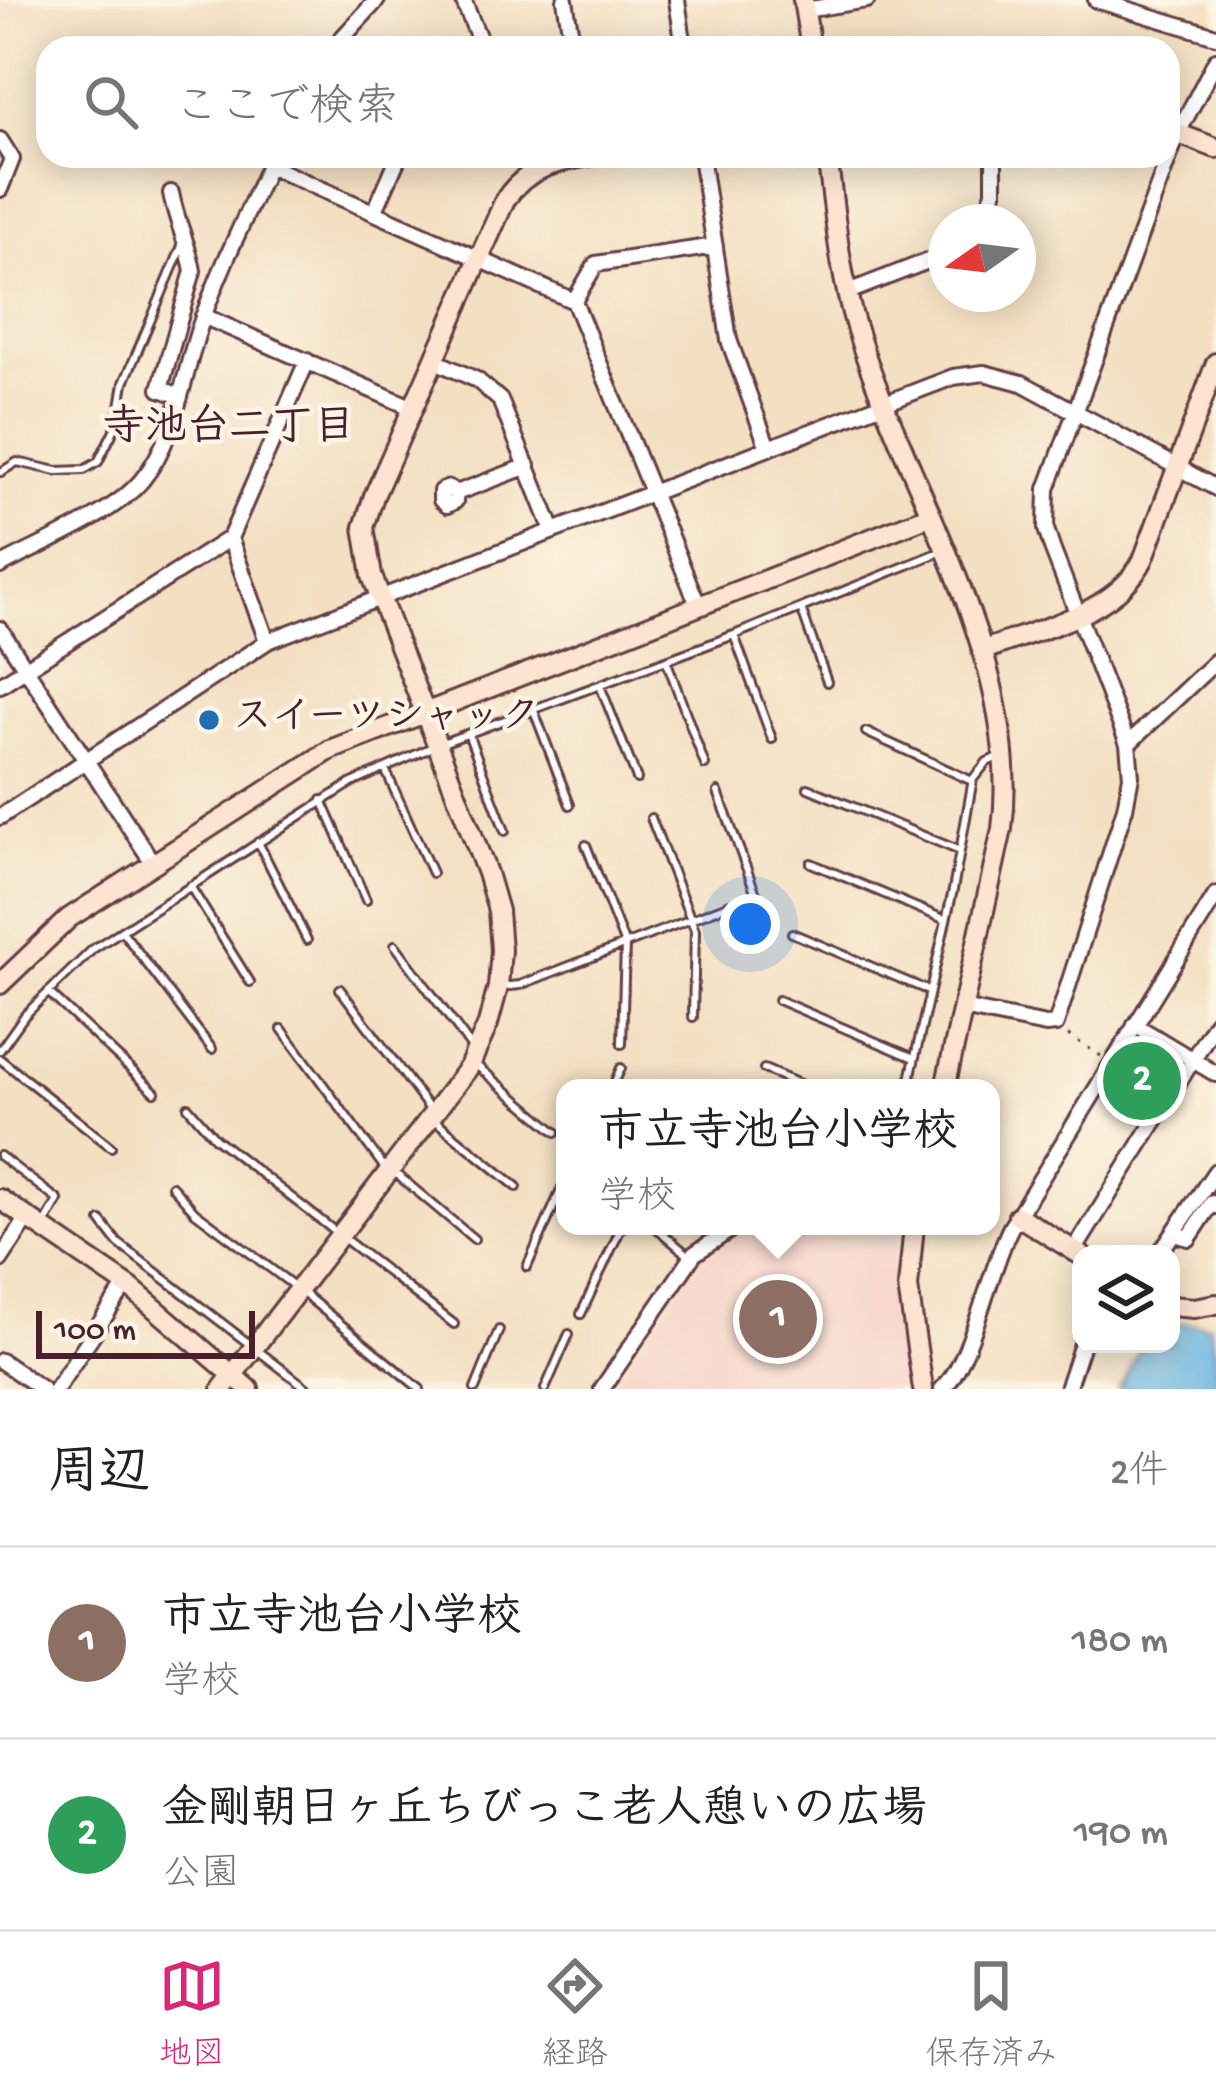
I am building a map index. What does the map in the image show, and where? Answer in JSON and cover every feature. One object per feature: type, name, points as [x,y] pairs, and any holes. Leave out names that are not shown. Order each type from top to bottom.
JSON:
[{"type":"street","points":[[344,36],[376,0]]},
{"type":"street","points":[[463,0],[478,36]]},
{"type":"street","points":[[566,0],[571,36]]},
{"type":"street","points":[[677,0],[682,36]]},
{"type":"street","points":[[809,36],[804,5],[867,0]]},
{"type":"street","points":[[1096,0],[1152,8],[1216,36]]},
{"type":"street","points":[[1180,120],[1216,60]]},
{"type":"street","points":[[1180,135],[1216,148]]},
{"type":"street","points":[[0,140],[12,159],[0,189]]},
{"type":"street","points":[[0,566],[111,506],[140,483],[159,453],[203,316],[268,168]]},
{"type":"street","points":[[285,168],[574,302],[698,605]]},
{"type":"street","points":[[374,213],[394,168]]},
{"type":"street","points":[[227,1382],[474,1058],[498,987],[501,930],[493,892],[380,598],[367,560],[364,527],[505,200],[520,180],[544,168]]},
{"type":"street","points":[[703,168],[735,365],[768,448]]},
{"type":"street","points":[[829,168],[857,329],[998,701],[1005,757],[1002,829],[947,1079]]},
{"type":"street","points":[[989,204],[994,168]]},
{"type":"street","points":[[962,1008],[1054,1025],[1059,1019],[1125,808],[1131,776],[1128,744],[1046,529],[1046,507],[1053,469],[1160,168]]},
{"type":"street","points":[[171,193],[193,271],[160,389],[178,394]]},
{"type":"street","points":[[574,302],[596,264],[715,246]]},
{"type":"street","points":[[848,292],[928,261]]},
{"type":"street","points":[[203,316],[412,408]]},
{"type":"street","points":[[434,360],[477,380],[500,400],[553,531]]},
{"type":"street","points":[[0,685],[230,538],[307,362]]},
{"type":"street","points":[[982,650],[1115,595],[1137,572],[1215,370]]},
{"type":"street","points":[[0,817],[267,641],[953,377],[984,373],[1022,383],[1216,488]]},
{"type":"street","points":[[456,493],[528,466]]},
{"type":"street","points":[[0,984],[69,918],[330,750],[929,516]]},
{"type":"street","points":[[230,538],[267,641]]},
{"type":"street","points":[[0,629],[153,863]]},
{"type":"street","points":[[1128,744],[1216,661]]},
{"type":"street","points":[[942,1389],[952,1381],[962,1358],[999,1249],[1216,895]]},
{"type":"street","points":[[1082,1245],[1216,1022]]},
{"type":"street","points":[[1135,1025],[1216,1074]]},
{"type":"street","points":[[1166,1245],[1216,1171]]},
{"type":"street","points":[[0,1199],[126,1285],[227,1382],[249,1389]]},
{"type":"street","points":[[1174,1234],[1189,1238],[1212,1204],[1216,1206]]},
{"type":"street","points":[[1018,1216],[1072,1250]]},
{"type":"street","points":[[0,1260],[35,1223]]},
{"type":"street","points":[[602,1389],[691,1257],[719,1235]]},
{"type":"street","points":[[913,1235],[908,1287],[922,1389]]},
{"type":"street","points":[[56,1389],[126,1285]]},
{"type":"street","points":[[1180,1307],[1216,1304]]},
{"type":"street","points":[[1067,1389],[1079,1353]]},
{"type":"street","points":[[1,1361],[42,1389]]},
{"type":"lane","points":[[2,472],[17,461],[57,471],[84,470],[98,462],[117,424],[124,383],[184,243]]},
{"type":"lane","points":[[0,1050],[25,1015],[93,950],[322,800],[437,745],[734,635],[943,550]]},
{"type":"lane","points":[[801,608],[827,682]]},
{"type":"lane","points":[[734,635],[772,740]]},
{"type":"lane","points":[[666,661],[705,765]]},
{"type":"lane","points":[[600,686],[637,779]]},
{"type":"lane","points":[[534,711],[570,806]]},
{"type":"lane","points":[[866,732],[972,782]]},
{"type":"lane","points":[[469,736],[505,832]]},
{"type":"lane","points":[[910,1079],[972,782],[993,758],[1005,757]]},
{"type":"lane","points":[[385,769],[432,873]]},
{"type":"lane","points":[[808,788],[961,852]]},
{"type":"lane","points":[[498,987],[520,985],[756,894],[718,792]]},
{"type":"lane","points":[[322,800],[366,899]]},
{"type":"lane","points":[[651,818],[695,930],[693,1017]]},
{"type":"lane","points":[[257,841],[307,940]]},
{"type":"lane","points":[[586,844],[625,945],[622,1044]]},
{"type":"lane","points":[[811,863],[946,920]]},
{"type":"lane","points":[[190,886],[250,982]]},
{"type":"lane","points":[[122,931],[212,1049]]},
{"type":"lane","points":[[792,933],[929,991]]},
{"type":"lane","points":[[395,946],[474,1058],[556,1132]]},
{"type":"lane","points":[[340,989],[432,1116],[517,1187]]},
{"type":"lane","points":[[48,992],[155,1092]]},
{"type":"lane","points":[[778,1000],[914,1058]]},
{"type":"lane","points":[[282,1029],[389,1171],[474,1239]]},
{"type":"lane","points":[[0,1059],[111,1147]]},
{"type":"lane","points":[[616,1079],[621,1068]]},
{"type":"lane","points":[[764,1069],[788,1079]]},
{"type":"lane","points":[[188,1107],[215,1138],[454,1324]]},
{"type":"lane","points":[[0,1156],[58,1200],[35,1223]]},
{"type":"lane","points":[[172,1186],[195,1212],[420,1389]]},
{"type":"lane","points":[[527,1267],[556,1201]]},
{"type":"lane","points":[[101,1221],[118,1243],[308,1389]]},
{"type":"lane","points":[[581,1314],[618,1235]]},
{"type":"lane","points":[[665,1235],[691,1257]]},
{"type":"lane","points":[[475,1389],[500,1330]]},
{"type":"lane","points":[[545,1389],[569,1334]]},
{"type":"path","points":[[1054,1025],[1112,1063]]},
{"type":"shaded area","points":[[898,1235],[895,1281],[911,1389],[611,1389],[689,1274],[732,1236]]},
{"type":"water","points":[[1180,1323],[1209,1325],[1216,1354],[1216,1389],[1119,1389],[1138,1353],[1180,1353]]},
{"type":"place","name":"スイーツシャック","points":[[209,720]]},
{"type":"place","name":"金剛朝日ヶ丘ちびっこ老人憩いの広場","points":[[1142,1081]]},
{"type":"place","name":"市立寺池台小学校","points":[[778,1319]]},
{"type":"district","name":"寺池台二丁目","points":[[229,430]]}]
